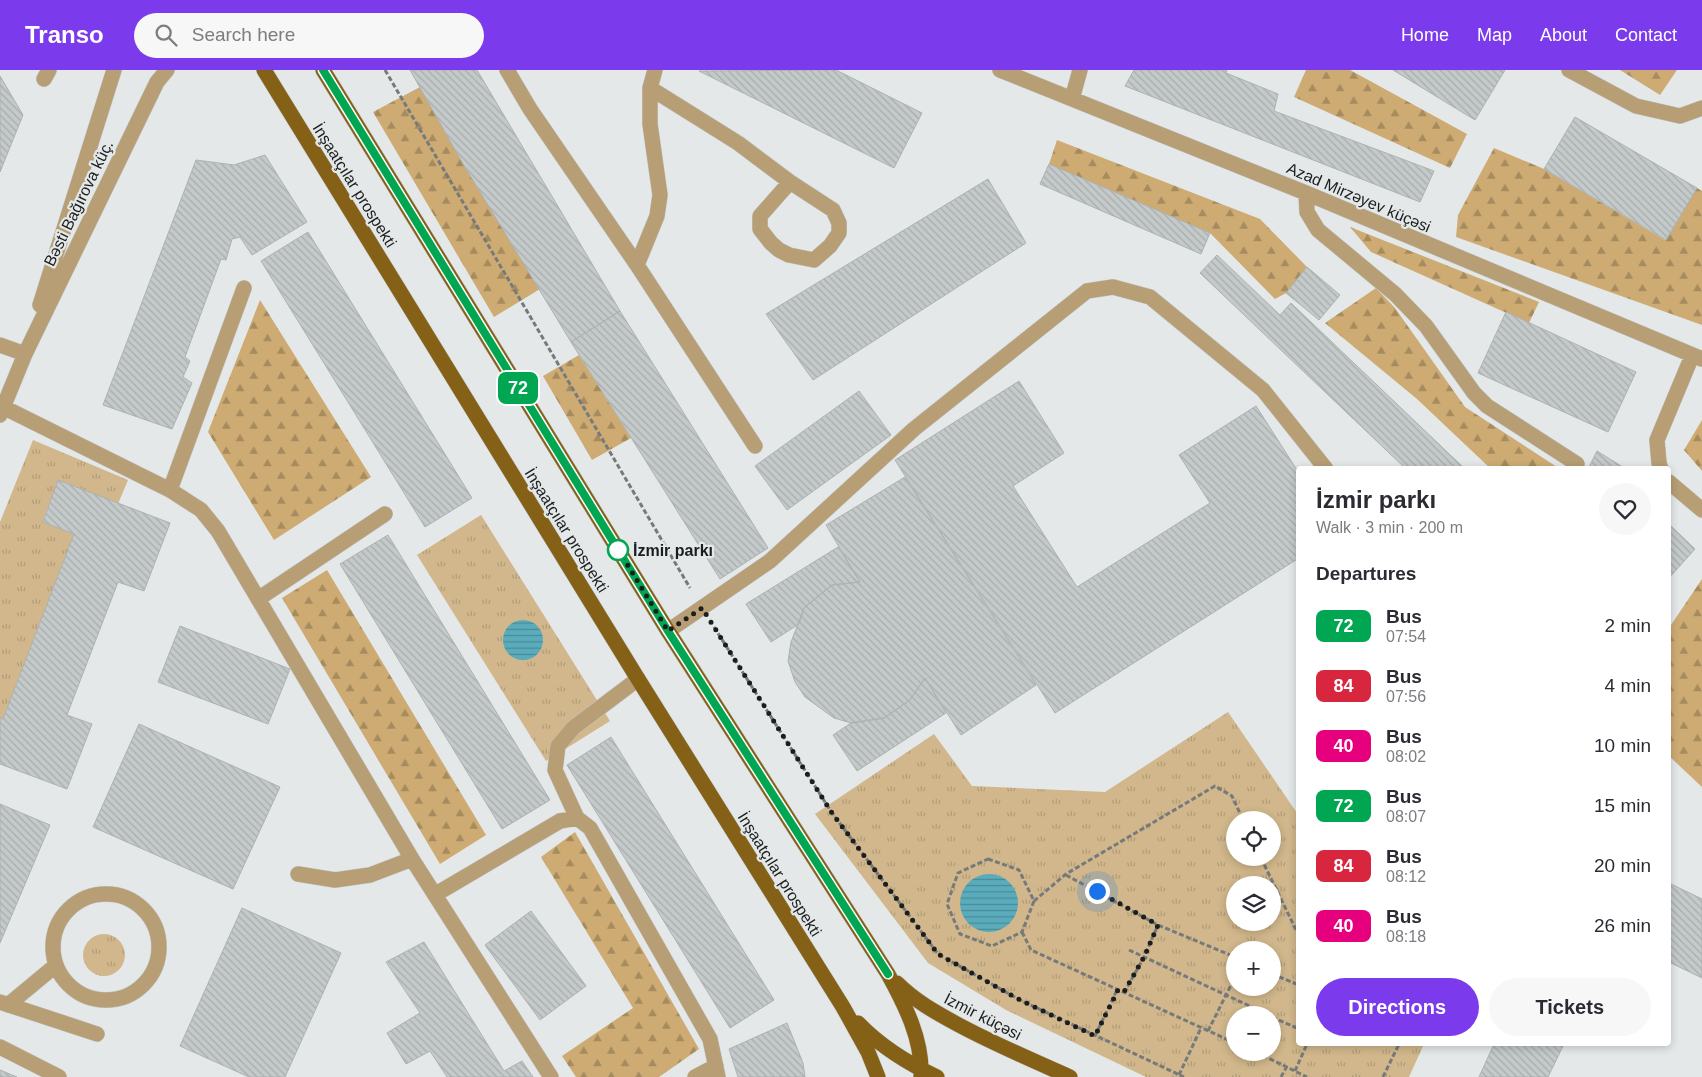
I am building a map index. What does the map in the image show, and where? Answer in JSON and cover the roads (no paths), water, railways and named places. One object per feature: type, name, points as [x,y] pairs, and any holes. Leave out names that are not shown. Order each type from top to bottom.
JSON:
[{"type":"main road","name":"İnşaatçılar prospekti","points":[[264,70],[638,679],[843,1007]]},
{"type":"main road","name":"İnşaatçılar prospekti","points":[[323,70],[668,631],[888,974]]},
{"type":"main road","points":[[888,974],[900,995],[916,1038],[921,1073]]},
{"type":"main road","name":"İzmir küçəsi","points":[[888,974],[906,992],[927,1007],[984,1039],[1070,1077]]},
{"type":"main road","points":[[843,1007],[869,1035],[888,1050],[921,1073],[937,1077]]},
{"type":"main road","points":[[843,1007],[868,1052],[878,1077]]},
{"type":"street","name":"Bəsti Bağırova küç.","points":[[2,411],[24,354],[114,70]]},
{"type":"street","name":"Bəsti Bağırova küç.","points":[[24,354],[157,82],[167,70]]},
{"type":"street","points":[[506,70],[530,109],[637,265],[755,446]]},
{"type":"street","points":[[637,265],[657,216],[660,195],[650,124],[650,88],[655,70]]},
{"type":"street","name":"Azad Mirzəyev küçəsi","points":[[1000,70],[1306,193],[1697,357]]},
{"type":"street","points":[[1072,99],[1080,70]]},
{"type":"street","points":[[1569,70],[1636,106],[1680,116],[1702,108]]},
{"type":"street","points":[[650,88],[738,142],[790,182],[833,210],[839,223],[839,233],[830,246],[814,260],[789,255],[779,250],[770,243],[760,229],[760,216],[790,182]]},
{"type":"street","points":[[1306,193],[1307,212],[1318,230],[1395,294],[1426,326],[1474,394],[1487,406],[1577,464]]},
{"type":"street","points":[[668,631],[770,561],[914,429],[1087,291],[1114,286],[1150,297],[1263,390],[1324,466]]},
{"type":"street","points":[[170,490],[244,288]]},
{"type":"street","points":[[0,345],[24,354]]},
{"type":"street","points":[[1660,466],[1657,440],[1697,357]]},
{"type":"street","points":[[2,411],[170,490],[201,510],[218,532],[412,859],[551,1077]]},
{"type":"street","points":[[1671,484],[1702,510]]},
{"type":"street","points":[[258,599],[385,514]]},
{"type":"street","points":[[638,679],[573,728],[558,746],[555,770],[577,818],[590,828],[710,1039],[717,1071],[695,1077]]},
{"type":"street","points":[[436,894],[560,821],[577,818]]},
{"type":"street","points":[[298,874],[335,880],[370,875],[412,859]]},
{"type":"street","points":[[99,893],[123,896],[144,908],[157,928],[160,952],[152,975],[136,992],[112,1001],[89,999],[68,986],[55,966],[52,942],[60,919],[76,902],[99,893]]},
{"type":"street","points":[[4,1003],[55,966]]},
{"type":"street","points":[[4,1003],[96,1034]]},
{"type":"street","points":[[0,1047],[59,1077]]},
{"type":"water","points":[[523,620],[537,626],[543,640],[537,654],[523,660],[509,654],[503,640],[509,626]]},
{"type":"water","points":[[989,874],[1000,876],[1013,887],[1018,903],[1016,914],[1005,927],[989,932],[978,930],[965,919],[960,903],[962,892],[973,879]]},
{"type":"place","name":"İzmir parkı","points":[[618,550]]}]
